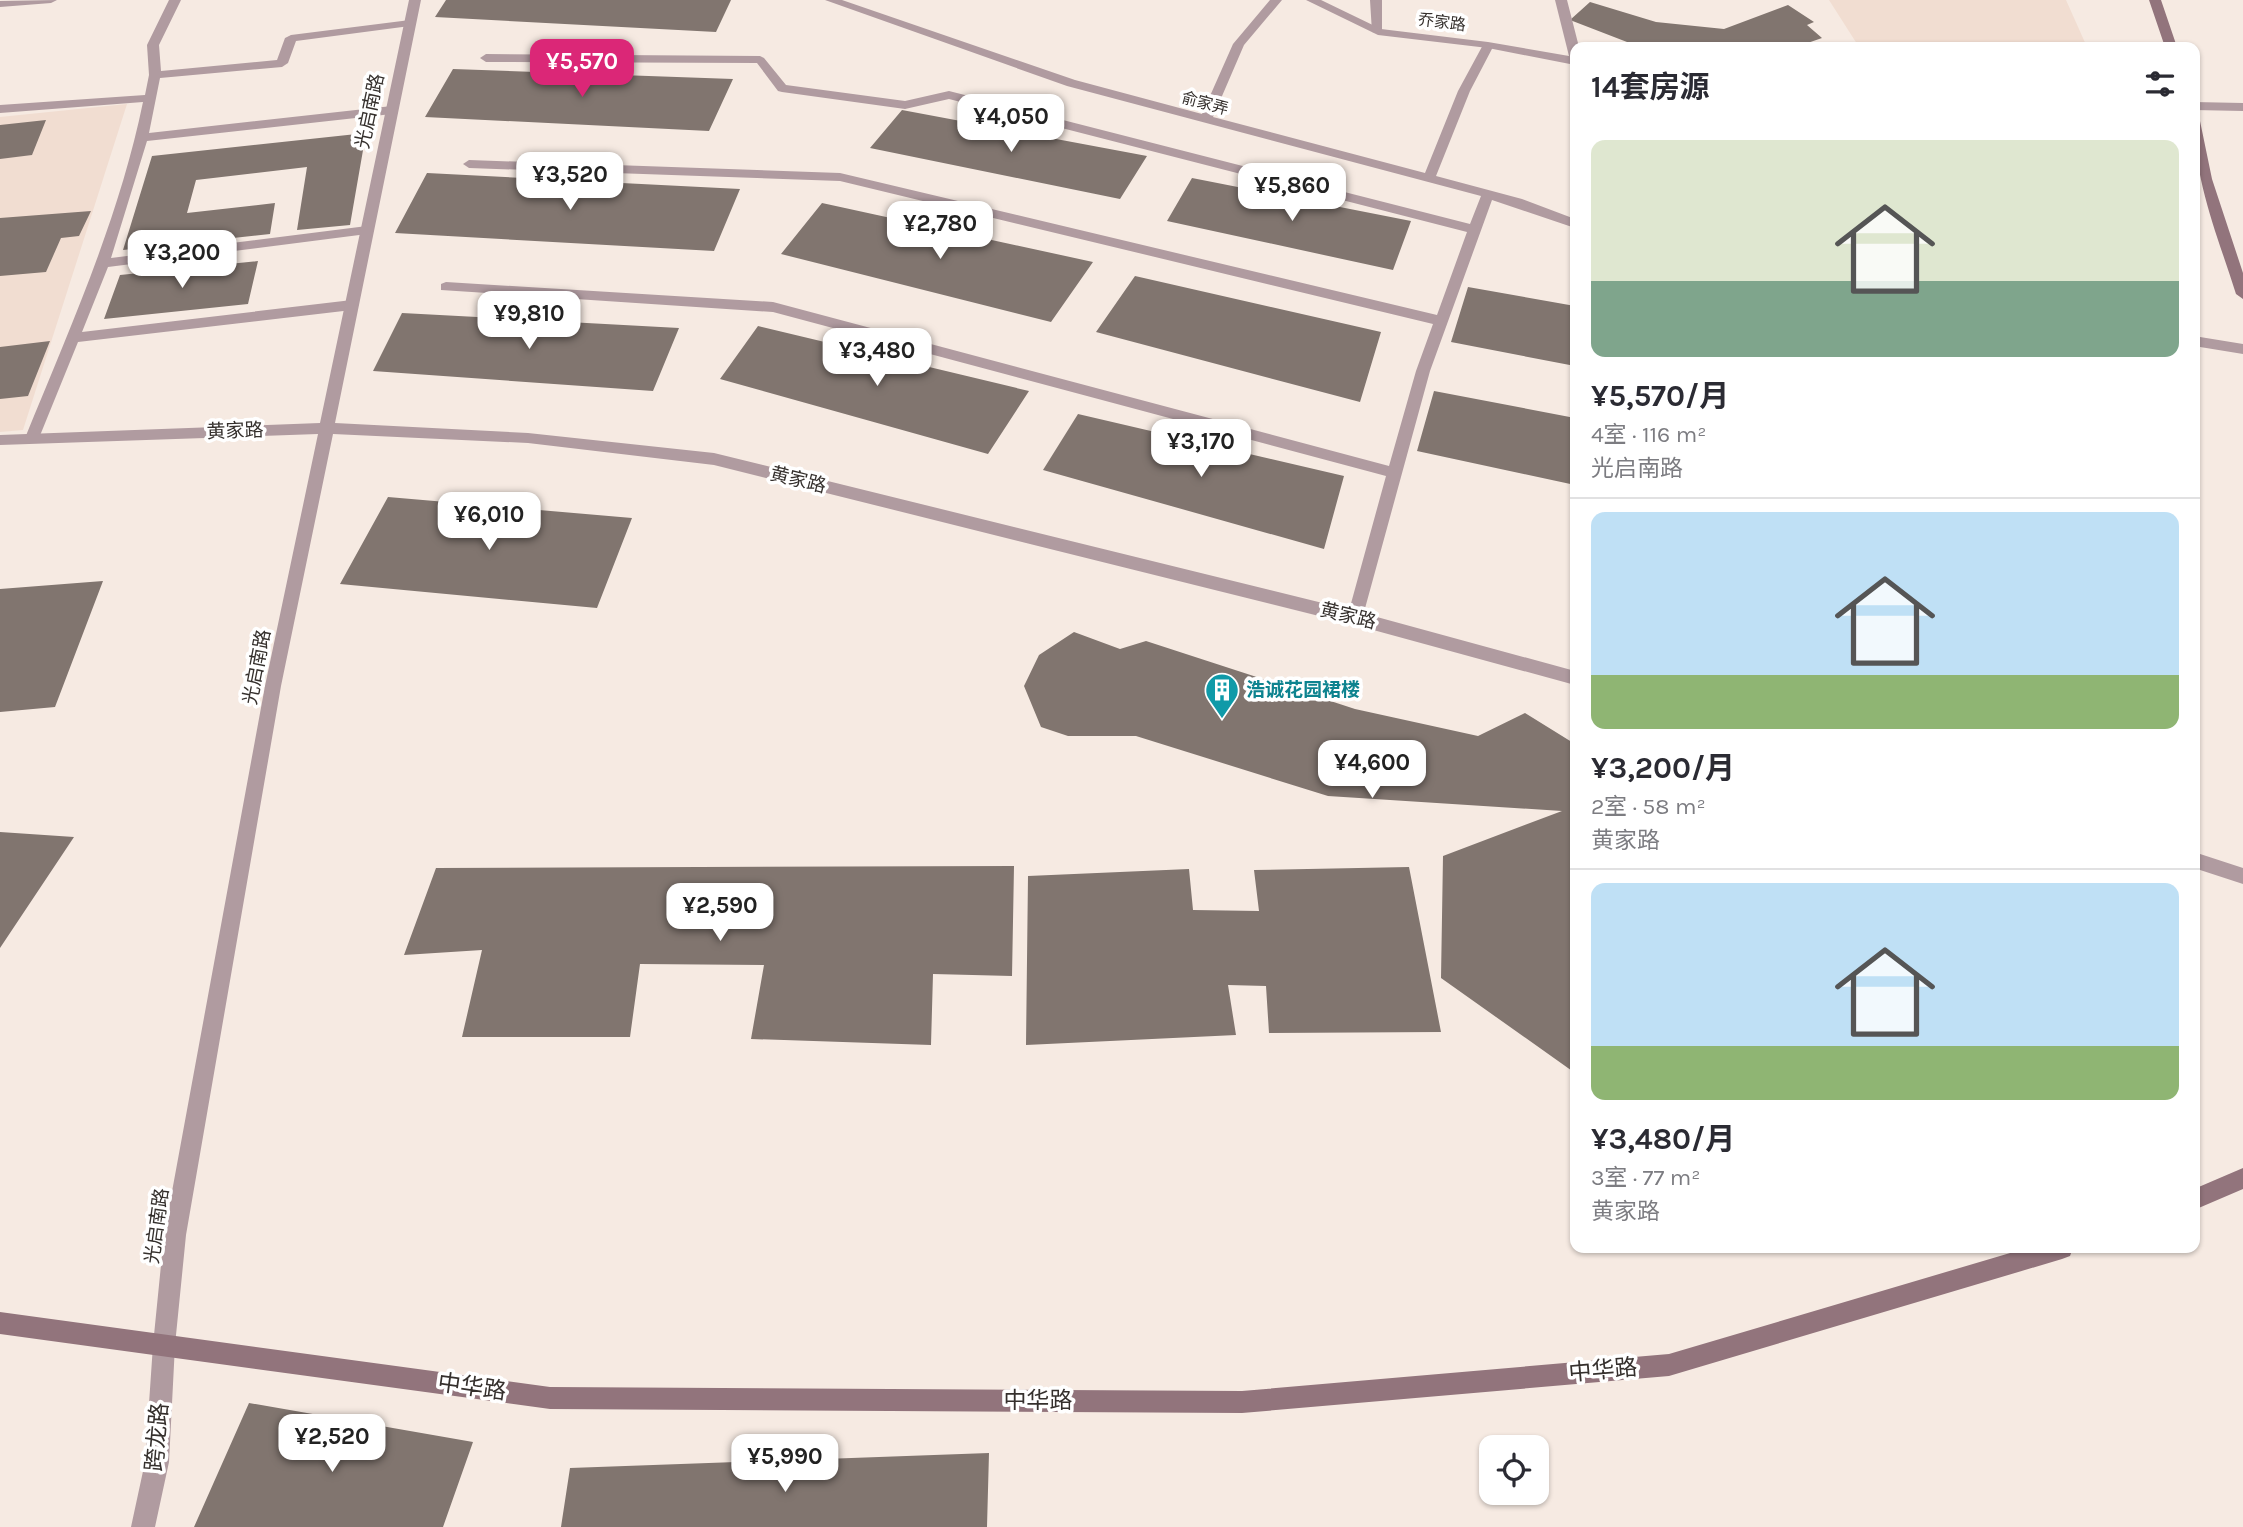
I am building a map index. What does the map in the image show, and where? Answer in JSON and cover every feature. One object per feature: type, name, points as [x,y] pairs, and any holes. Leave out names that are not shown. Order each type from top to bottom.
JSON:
[{"type":"street","points":[[0,4],[51,0]]},
{"type":"street","points":[[32,438],[103,263],[142,138],[155,75],[153,46],[175,0]]},
{"type":"street","name":"光启南路","points":[[164,1345],[175,1235],[273,687],[415,0]]},
{"type":"street","name":"俞家弄","points":[[831,0],[1071,83],[1488,194],[1570,222]]},
{"type":"street","points":[[1206,119],[1239,44],[1276,0]]},
{"type":"street","name":"乔家路","points":[[1312,0],[1378,32],[1570,60]]},
{"type":"street","points":[[1376,0],[1378,32]]},
{"type":"street","points":[[1561,0],[1572,42]]},
{"type":"street","points":[[2155,0],[2169,42]]},
{"type":"street","points":[[155,75],[282,63],[291,38],[410,23]]},
{"type":"street","points":[[1429,178],[1464,92],[1488,46]]},
{"type":"street","points":[[486,58],[760,60],[782,88],[905,105],[949,95],[1476,230]]},
{"type":"street","points":[[0,109],[151,98]]},
{"type":"street","points":[[2200,106],[2243,107]]},
{"type":"street","points":[[142,138],[392,110]]},
{"type":"street","points":[[2200,150],[2206,179],[2243,294]]},
{"type":"street","points":[[469,164],[840,177],[1442,321]]},
{"type":"street","points":[[1355,618],[1423,371],[1488,194]]},
{"type":"street","points":[[103,263],[367,230]]},
{"type":"street","points":[[446,287],[773,307],[1396,473]]},
{"type":"street","points":[[74,338],[352,305]]},
{"type":"street","points":[[2200,342],[2243,349]]},
{"type":"street","name":"黄家路","points":[[0,440],[327,428],[528,438],[714,459],[1355,618],[1570,677]]},
{"type":"street","points":[[2200,862],[2243,876]]},
{"type":"street","points":[[2200,1196],[2243,1178]]},
{"type":"street","name":"中华路","points":[[0,1323],[550,1398],[1242,1402],[1669,1365],[2045,1253]]},
{"type":"street","name":"跨龙路","points":[[144,1527],[157,1461],[164,1345]]},
{"type":"shaded area","points":[[1829,0],[2066,0],[2085,42],[1856,42]]},
{"type":"shaded area","points":[[127,104],[23,430],[0,432],[0,117]]},
{"type":"building","points":[[446,0],[731,0],[716,32],[435,17]]},
{"type":"building","points":[[1590,2],[1656,22],[1724,29],[1788,5],[1814,22],[1807,25],[1822,38],[1810,42],[1627,42],[1570,20]]},
{"type":"building","points":[[453,69],[733,79],[709,131],[425,117]]},
{"type":"building","points":[[902,110],[1147,156],[1120,199],[870,148]]},
{"type":"building","points":[[46,120],[32,155],[0,159],[0,125]]},
{"type":"building","points":[[366,133],[350,225],[297,230],[307,167],[196,180],[187,213],[275,203],[270,234],[123,250],[152,156]]},
{"type":"building","points":[[427,173],[740,189],[714,251],[395,233]]},
{"type":"building","points":[[1192,178],[1411,221],[1393,270],[1167,221]]},
{"type":"building","points":[[822,203],[1093,262],[1051,322],[781,254]]},
{"type":"building","points":[[91,211],[79,236],[61,238],[46,272],[0,276],[0,218]]},
{"type":"building","points":[[258,261],[248,304],[104,319],[120,275]]},
{"type":"building","points":[[1135,276],[1381,332],[1360,402],[1096,332]]},
{"type":"building","points":[[1468,287],[1570,305],[1570,365],[1451,342]]},
{"type":"building","points":[[402,313],[679,328],[653,391],[373,371]]},
{"type":"building","points":[[758,326],[1029,391],[988,454],[720,379]]},
{"type":"building","points":[[50,341],[28,396],[0,399],[0,347]]},
{"type":"building","points":[[1434,391],[1570,417],[1570,484],[1417,451]]},
{"type":"building","points":[[1078,414],[1344,476],[1324,549],[1043,470]]},
{"type":"building","points":[[388,497],[632,518],[597,608],[340,584]]},
{"type":"building","points":[[103,581],[55,707],[0,712],[0,589]]},
{"type":"building","name":"浩诚花园裙楼","points":[[1074,632],[1120,649],[1146,641],[1355,709],[1478,736],[1525,713],[1570,741],[1570,1069],[1441,978],[1443,856],[1562,811],[1328,796],[1136,736],[1068,736],[1041,727],[1024,686],[1039,655]]},
{"type":"building","points":[[0,832],[74,837],[0,948]]},
{"type":"building","points":[[1014,866],[1012,976],[933,974],[931,1045],[751,1039],[764,965],[640,964],[630,1037],[462,1037],[482,950],[404,955],[436,868]]},
{"type":"building","points":[[1409,867],[1441,1032],[1269,1033],[1266,986],[1228,985],[1236,1035],[1026,1045],[1028,876],[1189,869],[1193,910],[1259,911],[1254,870]]},
{"type":"building","points":[[249,1403],[473,1442],[443,1527],[194,1527]]},
{"type":"building","points":[[989,1453],[987,1527],[561,1527],[570,1468]]},
{"type":"place","name":"浩诚花园裙楼","points":[[1222,720]]}]
